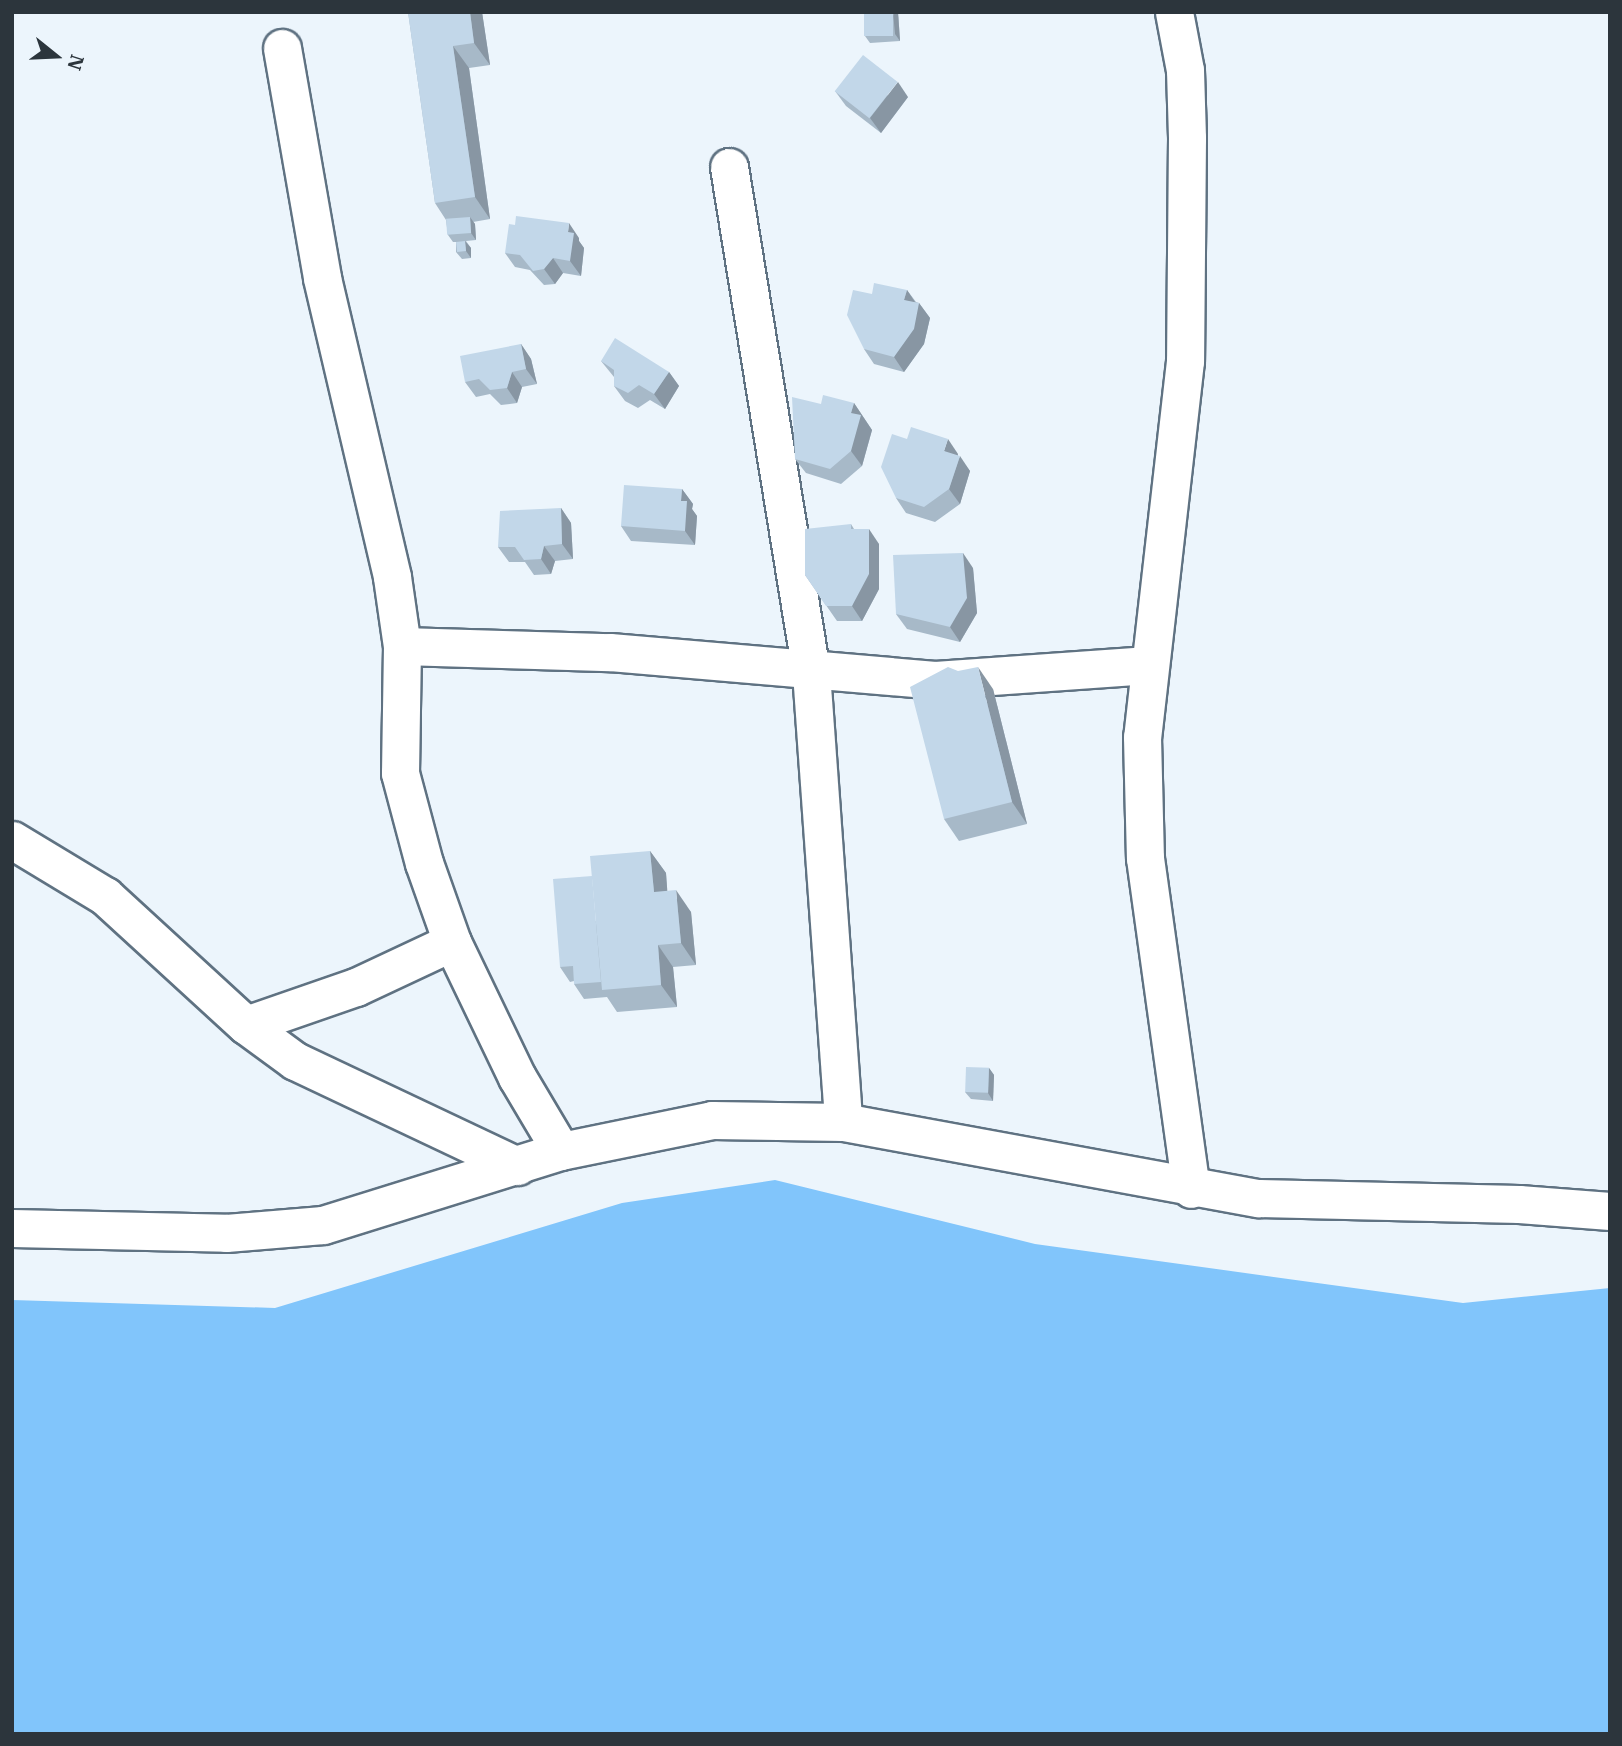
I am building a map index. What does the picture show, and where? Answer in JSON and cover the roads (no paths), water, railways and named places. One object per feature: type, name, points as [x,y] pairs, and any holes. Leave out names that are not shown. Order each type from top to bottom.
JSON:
[{"type":"street","points":[[1174,12],[1185,70],[1185,361],[1173,493],[1147,665],[1142,737],[1145,858],[1191,1189]]},
{"type":"street","points":[[282,48],[322,278],[392,577],[402,646],[400,773],[424,863],[452,942],[517,1077],[561,1151]]},
{"type":"street","points":[[729,167],[811,672],[843,1122]]},
{"type":"street","points":[[402,646],[610,652],[811,672],[935,680],[1147,665]]},
{"type":"street","points":[[12,840],[105,896],[246,1025],[295,1061],[362,1097],[517,1166]]},
{"type":"street","points":[[246,1025],[356,987],[452,942]]},
{"type":"street","points":[[12,1228],[226,1233],[323,1225],[561,1151],[712,1120],[843,1122],[1191,1189],[1259,1198],[1519,1204],[1610,1211]]},
{"type":"water","points":[[775,1180],[1035,1244],[1463,1303],[1610,1288],[1610,1734],[12,1734],[12,1300],[275,1308],[622,1203]]}]
